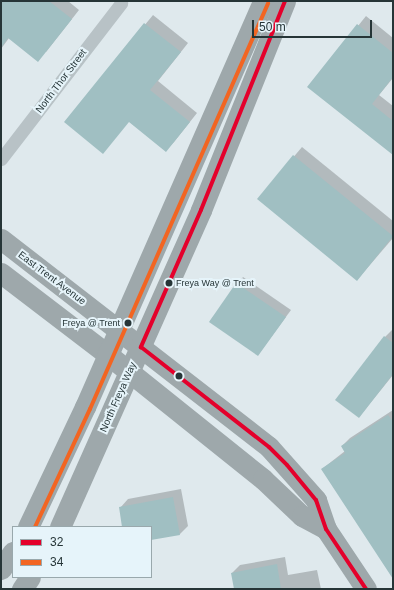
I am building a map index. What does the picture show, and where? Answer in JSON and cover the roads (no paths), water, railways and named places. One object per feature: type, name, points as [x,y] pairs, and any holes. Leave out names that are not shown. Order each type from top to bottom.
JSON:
[{"type":"main road","name":"North Freya Way","points":[[60,526],[202,210],[253,50],[263,1]]},
{"type":"main road","name":"North Freya Way","points":[[28,526],[223,93],[285,1]]},
{"type":"main road","points":[[202,210],[196,204],[194,195],[215,138],[223,93]]},
{"type":"main road","name":"East Trent Avenue","points":[[1,239],[118,328],[269,448],[316,500],[326,529],[366,589]]},
{"type":"main road","name":"East Trent Avenue","points":[[1,273],[107,354],[263,479],[302,516],[326,529]]},
{"type":"main road","points":[[1,569],[12,553]]},
{"type":"main road","points":[[22,589],[29,578]]},
{"type":"street","name":"North Thor Street","points":[[1,159],[121,3]]},
{"type":"place","name":"Freya Way @ Trent","points":[[169,283]]},
{"type":"place","name":"Freya @ Trent","points":[[128,323]]}]
